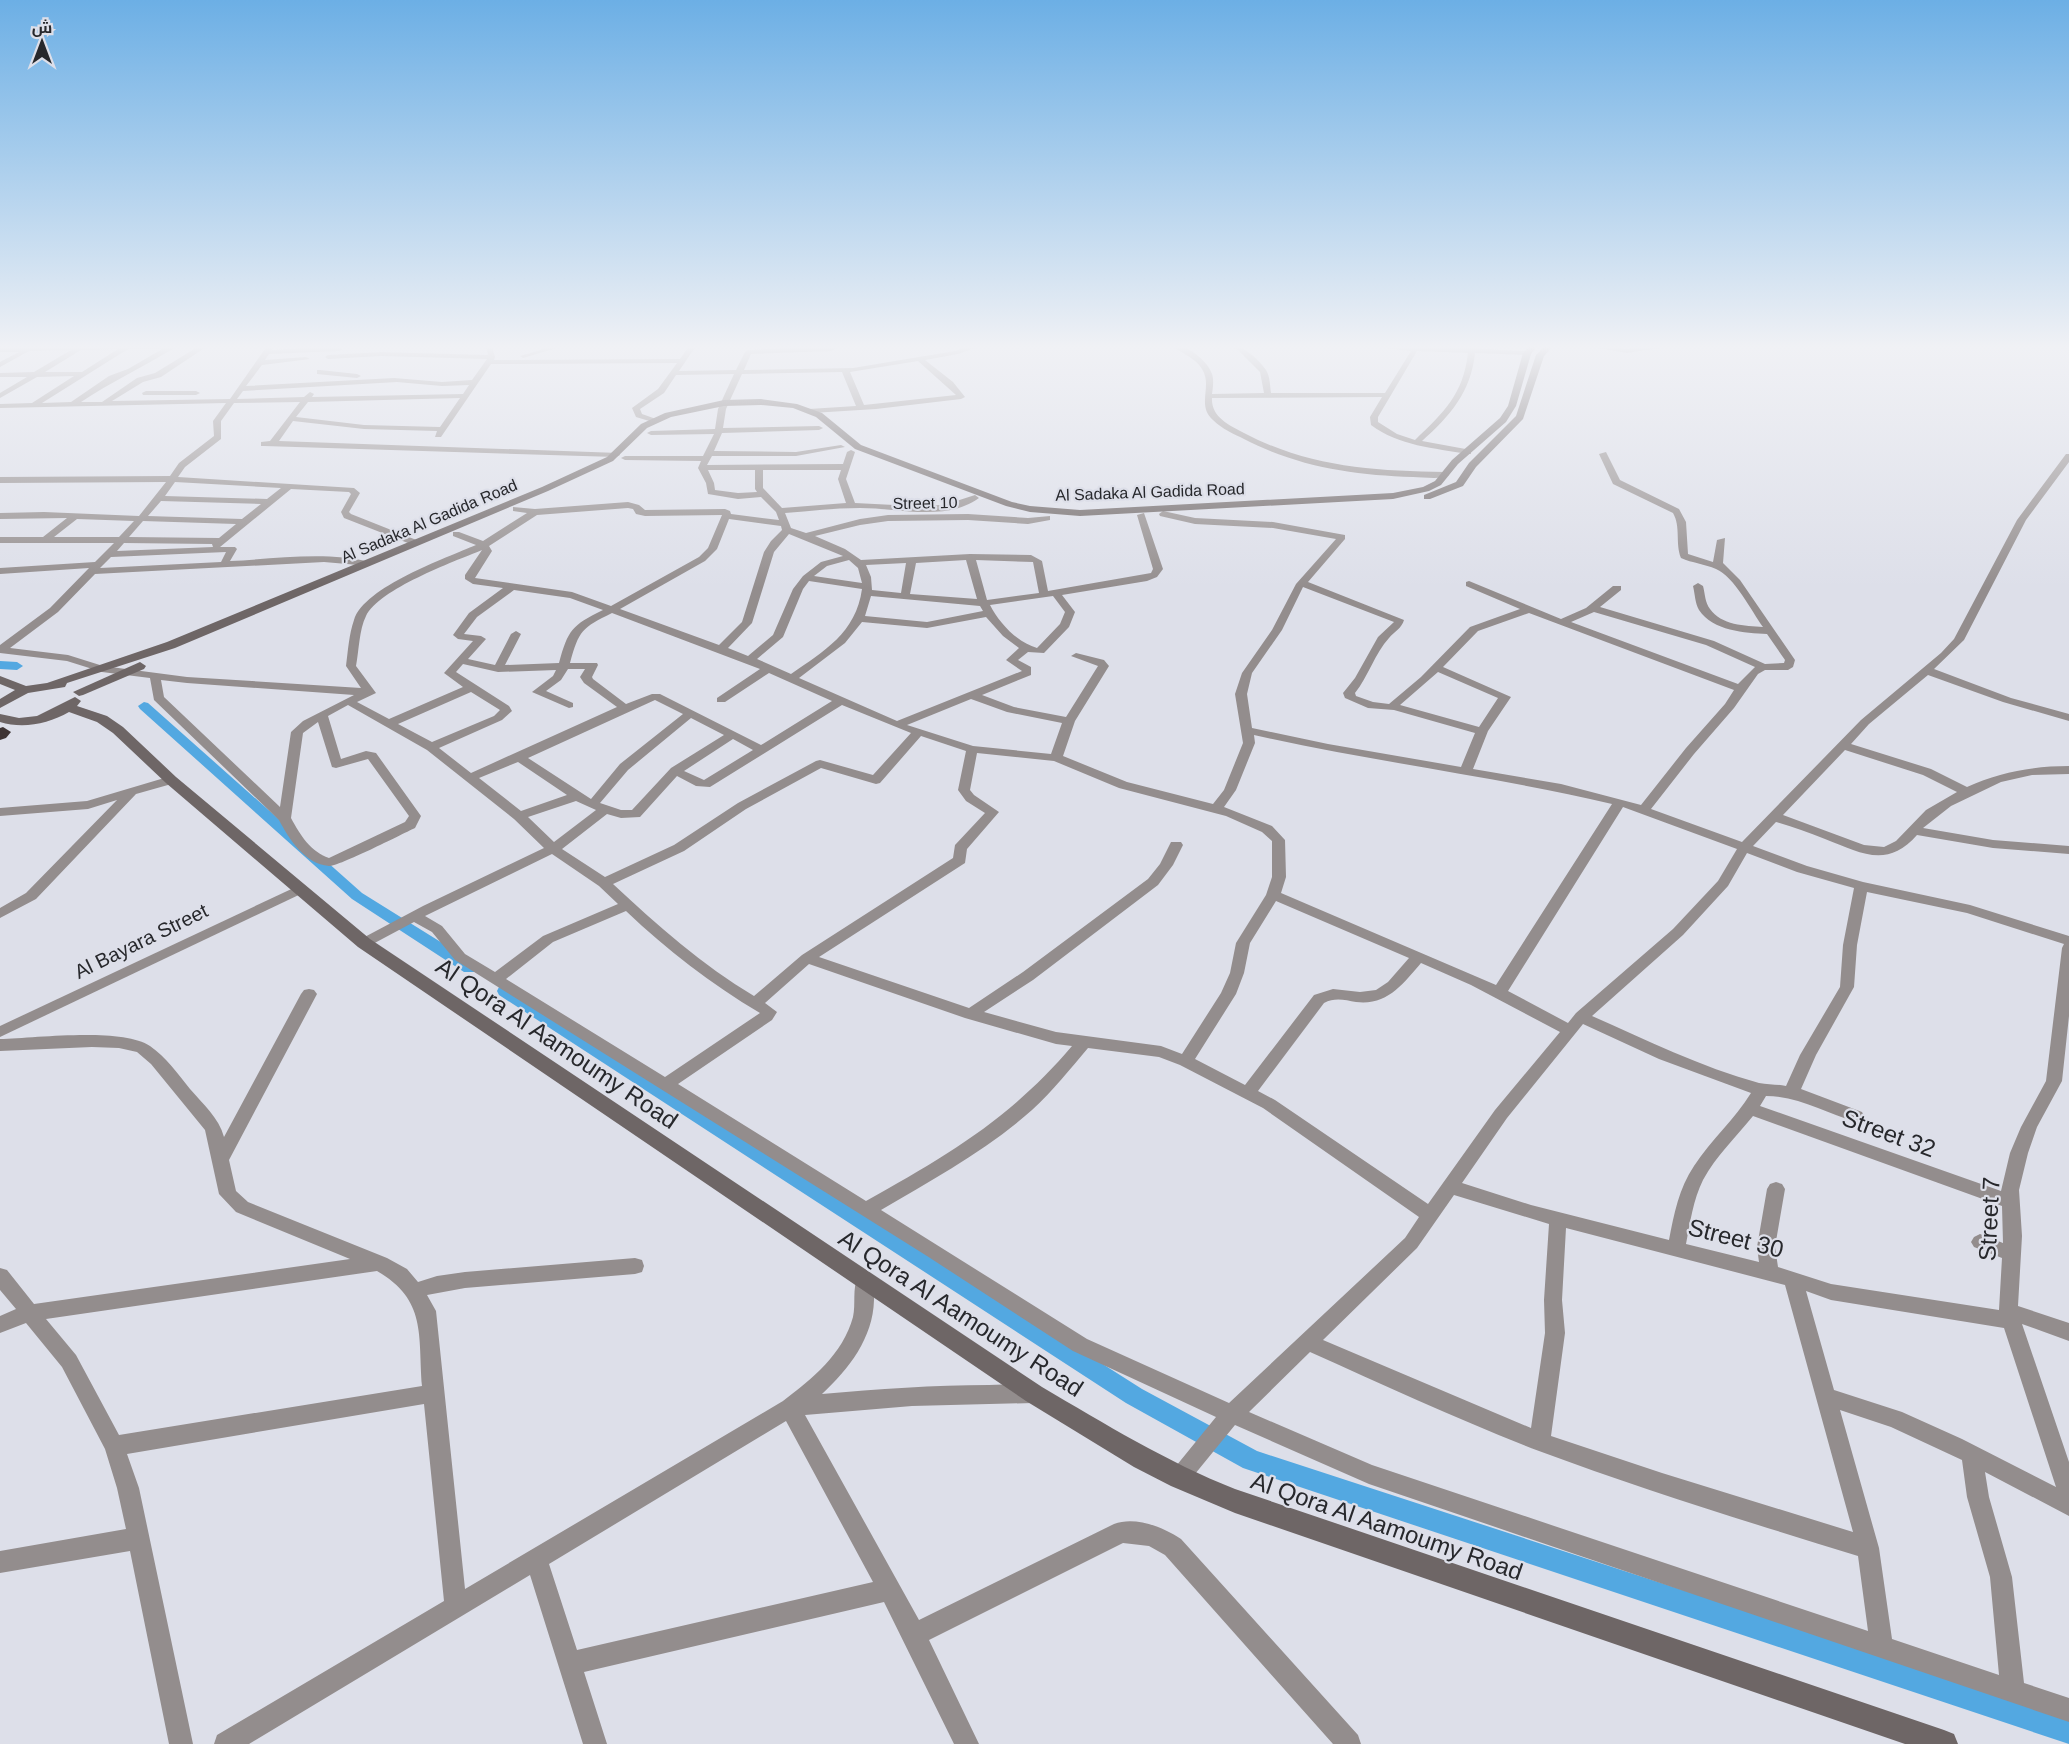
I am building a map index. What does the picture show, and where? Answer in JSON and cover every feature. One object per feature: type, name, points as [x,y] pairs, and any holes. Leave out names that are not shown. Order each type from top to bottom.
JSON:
[{"type":"street","points":[[217,425],[218,436],[207,447],[187,460],[159,498],[111,554],[54,610],[0,650],[68,658],[123,673],[212,683],[370,693]]},
{"type":"street","points":[[286,425],[268,443],[705,460],[846,450],[843,486],[851,505]]},
{"type":"street","points":[[349,425],[443,429]]},
{"type":"street","points":[[429,448],[446,425]]},
{"type":"street","name":"Al Sadaka Al Gadida Road","points":[[1,730],[22,721],[47,717],[123,673],[189,648],[620,456],[636,432],[646,425]]},
{"type":"street","name":"Al Sadaka Al Gadida Road","points":[[0,704],[25,690],[102,669],[171,645],[416,543],[516,509],[556,491],[620,456],[665,425]]},
{"type":"street","points":[[719,425],[705,460],[711,492],[738,496],[762,494]]},
{"type":"street","name":"Al Sadaka Al Gadida Road","points":[[827,425],[858,447],[1009,504],[1052,512],[1163,514],[1412,500],[1451,489],[1460,484],[1481,455],[1510,425]]},
{"type":"street","points":[[1225,425],[1291,459],[1348,471],[1465,475]]},
{"type":"street","points":[[1378,425],[1389,433],[1481,455]]},
{"type":"street","points":[[1418,441],[1434,425]]},
{"type":"street","name":"Al Sadaka Al Gadida Road","points":[[819,428],[846,450],[1018,513],[1047,518],[1393,496],[1426,489],[1438,483],[1455,462],[1497,425]]},
{"type":"street","points":[[636,432],[718,433],[819,428]]},
{"type":"street","points":[[1603,454],[1616,482],[1671,508],[1682,519],[1684,556],[1697,562],[1721,567]]},
{"type":"street","points":[[1185,1470],[1231,1415],[1412,1243],[1501,1114],[1581,1017],[1678,932],[1704,905],[1723,883],[1743,848],[1864,722],[1946,655],[1967,629],[2022,520],[2069,456]]},
{"type":"street","points":[[705,460],[759,469],[844,467]]},
{"type":"street","points":[[759,469],[757,482],[762,494],[780,511],[786,527]]},
{"type":"street","points":[[0,480],[173,479],[355,491],[345,512],[346,516],[416,543]]},
{"type":"street","points":[[212,548],[290,486]]},
{"type":"street","points":[[545,489],[556,491]]},
{"type":"street","points":[[159,498],[269,502]]},
{"type":"street","points":[[780,511],[851,505],[945,508],[975,498]]},
{"type":"street","points":[[516,509],[535,512],[628,506],[636,507],[639,512],[645,513],[728,513],[708,554],[662,583],[607,609],[583,624],[575,632],[564,666],[557,678],[538,692],[569,705]]},
{"type":"street","points":[[370,693],[351,666],[359,619],[364,610],[381,594],[484,545],[535,512]]},
{"type":"street","points":[[861,619],[927,625],[986,608],[1044,595],[1154,575],[1158,570],[1140,513]]},
{"type":"street","points":[[1163,514],[1195,521],[1273,525],[1341,536],[1317,568],[1302,583],[1289,602],[1277,630],[1247,673],[1241,694],[1249,743],[1230,790],[1216,809]]},
{"type":"street","points":[[0,516],[143,517],[245,522]]},
{"type":"street","points":[[726,516],[786,527],[855,560],[867,579],[861,619],[841,642],[791,679]]},
{"type":"street","points":[[45,540],[74,517]]},
{"type":"street","name":"Street 10","points":[[806,536],[860,522],[888,518],[968,517],[1028,521],[1047,518]]},
{"type":"street","points":[[720,650],[747,623],[769,552],[786,527]]},
{"type":"street","points":[[452,532],[484,545]]},
{"type":"street","points":[[0,540],[222,541]]},
{"type":"street","points":[[1593,608],[1710,643],[1763,667],[1784,668],[1789,665],[1790,660],[1737,582],[1718,564],[1717,558],[1722,540]]},
{"type":"street","points":[[484,545],[486,554],[470,575],[470,579],[572,596],[748,660],[897,725],[972,749],[1056,758],[1123,785],[1216,809],[1247,819],[1267,829],[1278,840],[1279,877],[1273,895],[1244,943],[1238,973],[1228,993],[1186,1061]]},
{"type":"street","points":[[111,554],[212,548],[232,549],[224,564]]},
{"type":"street","points":[[970,557],[986,608],[1025,649],[1040,651],[1065,626],[1070,612],[1056,593]]},
{"type":"street","points":[[748,660],[778,637],[798,589],[806,578],[824,564],[855,560],[970,557],[1035,559],[1044,595]]},
{"type":"street","points":[[0,571],[338,558],[367,564]]},
{"type":"street","points":[[905,596],[912,559]]},
{"type":"street","points":[[806,578],[867,590],[986,608]]},
{"type":"street","points":[[1302,583],[1399,620],[1399,623],[1382,639],[1360,679],[1349,693],[1351,698],[1378,707],[1394,707],[1482,731]]},
{"type":"street","points":[[1469,584],[1562,622],[1740,689]]},
{"type":"street","points":[[1698,586],[1704,609],[1715,617],[1741,629],[1771,631]]},
{"type":"street","points":[[431,747],[498,718],[506,711],[505,708],[449,673],[449,670],[462,661],[481,639],[462,637],[458,634],[473,615],[511,587]]},
{"type":"street","points":[[1562,622],[1593,608],[1617,588]]},
{"type":"street","points":[[1394,707],[1398,699],[1437,668],[1474,629],[1529,609]]},
{"type":"street","points":[[498,669],[516,634]]},
{"type":"street","points":[[0,636],[15,638]]},
{"type":"street","points":[[897,725],[924,712],[1027,672],[1027,669],[1011,660],[1025,649]]},
{"type":"street","points":[[1056,758],[1069,721],[1104,666],[1100,662],[1076,656]]},
{"type":"street","points":[[462,661],[498,669],[593,666],[586,677],[588,681],[625,708]]},
{"type":"street","points":[[1644,810],[1690,751],[1730,706],[1754,672],[1763,667]]},
{"type":"street","points":[[1437,668],[1505,697],[1482,731],[1466,771]]},
{"type":"street","points":[[721,700],[767,669]]},
{"type":"street","points":[[1926,670],[2007,700],[2069,718]]},
{"type":"street","points":[[155,676],[158,698],[285,818],[299,841],[321,861],[326,862],[334,861],[410,825],[415,816],[372,756],[366,755],[336,764],[321,716]]},
{"type":"street","points":[[0,680],[25,690]]},
{"type":"street","name":"Al Qora Al Aamoumy Road","points":[[52,684],[71,686],[73,700],[91,714],[111,724],[171,780],[300,888],[369,941],[865,1282],[1034,1394],[1265,1512],[1944,1744]]},
{"type":"street","points":[[390,723],[472,687]]},
{"type":"street","points":[[285,818],[295,737],[302,727],[350,700],[370,693]]},
{"type":"street","points":[[971,695],[1011,710],[1069,721]]},
{"type":"street","points":[[471,777],[656,696],[761,749]]},
{"type":"street","points":[[350,700],[431,747],[519,816],[553,849],[604,883],[669,942],[731,988],[769,1012],[767,1016],[665,1085]]},
{"type":"street","points":[[675,771],[706,784],[840,701]]},
{"type":"street","points":[[592,805],[624,767],[691,714]]},
{"type":"street","points":[[1247,730],[1328,748],[1561,788],[1620,802],[1802,869],[1861,886],[1970,909],[2069,941]]},
{"type":"street","points":[[604,883],[679,848],[742,807],[820,764],[876,780],[918,732]]},
{"type":"street","points":[[519,757],[592,805],[626,814],[635,814],[675,771],[733,734]]},
{"type":"street","points":[[1843,745],[1927,772],[1969,793]]},
{"type":"street","points":[[755,1003],[807,958],[960,860],[960,848],[993,812],[970,798],[964,790],[972,749]]},
{"type":"street","points":[[1773,816],[1858,848],[1877,852],[1889,851],[1903,844],[1929,814],[1969,793],[2018,772],[2069,770]]},
{"type":"street","points":[[0,812],[19,809],[73,808],[131,794],[171,780]]},
{"type":"street","points":[[0,914],[31,896],[131,794]]},
{"type":"street","points":[[519,816],[577,796]]},
{"type":"street","points":[[1499,993],[1620,802]]},
{"type":"street","points":[[369,941],[553,849],[606,809]]},
{"type":"street","points":[[1913,830],[1993,844],[2069,850]]},
{"type":"street","points":[[970,1014],[1036,969],[1145,888],[1166,865],[1176,845]]},
{"type":"street","points":[[1791,1093],[1808,1054],[1847,987],[1850,945],[1861,886]]},
{"type":"street","name":"Al Bayara Street","points":[[0,1032],[300,888]]},
{"type":"street","points":[[1273,895],[1499,993],[1569,1030]]},
{"type":"street","points":[[496,979],[548,939],[627,904]]},
{"type":"street","points":[[412,918],[437,929],[460,957],[1080,1345],[1231,1415],[1369,1474],[2069,1710]]},
{"type":"street","name":"Street 7","points":[[2069,948],[2054,1081],[2029,1127],[2019,1153],[2010,1190],[2012,1254],[2010,1316],[2069,1492]]},
{"type":"street","points":[[1248,1093],[1319,999],[1332,993],[1361,997],[1377,996],[1388,989],[1417,957]]},
{"type":"street","points":[[807,958],[970,1014],[1056,1038],[1161,1052],[1186,1061],[1269,1104],[1431,1215]]},
{"type":"street","points":[[222,1158],[309,994]]},
{"type":"street","points":[[1581,1017],[1665,1054],[1761,1090],[1791,1093],[1856,1116]]},
{"type":"street","points":[[0,1045],[92,1041],[119,1042],[142,1048],[157,1060],[213,1128],[222,1158],[222,1172],[228,1194],[242,1207],[380,1263],[400,1275],[415,1292],[426,1311],[432,1393],[456,1608]]},
{"type":"street","points":[[865,1210],[928,1173],[1006,1122],[1053,1079],[1084,1042]]},
{"type":"street","points":[[1676,1249],[1684,1213],[1698,1173],[1751,1108],[1761,1090]]},
{"type":"street","name":"Street 32","points":[[1751,1108],[2011,1202]]},
{"type":"street","name":"Street 30","points":[[1452,1187],[1558,1219],[1792,1279],[1831,1292],[2010,1316],[2069,1332]]},
{"type":"street","points":[[1769,1273],[1766,1247],[1776,1189]]},
{"type":"street","points":[[1540,1441],[1555,1333],[1553,1299],[1558,1219]]},
{"type":"street","points":[[1980,1242],[2012,1254]]},
{"type":"street","points":[[0,1325],[28,1313],[380,1263]]},
{"type":"street","points":[[415,1292],[437,1284],[465,1280],[636,1266]]},
{"type":"street","points":[[0,1276],[69,1361],[114,1446],[128,1488],[181,1744]]},
{"type":"street","points":[[1792,1279],[1868,1548],[1882,1647]]},
{"type":"street","points":[[225,1744],[790,1408],[824,1382],[849,1350],[863,1316],[865,1282]]},
{"type":"street","points":[[1308,1342],[1439,1401],[1540,1441],[1727,1505],[1868,1548]]},
{"type":"street","points":[[114,1446],[432,1393]]},
{"type":"street","points":[[790,1408],[888,1397],[1034,1394]]},
{"type":"street","points":[[1824,1396],[1895,1419],[1971,1454],[2069,1505]]},
{"type":"street","points":[[790,1408],[914,1635],[967,1744]]},
{"type":"street","points":[[1971,1454],[1978,1497],[2001,1577],[2013,1691]]},
{"type":"street","points":[[914,1635],[1122,1532],[1143,1533],[1159,1537],[1173,1547],[1349,1744]]},
{"type":"street","points":[[0,1562],[139,1539]]},
{"type":"street","points":[[536,1559],[595,1744]]},
{"type":"street","points":[[569,1664],[888,1590]]},
{"type":"waterway","points":[[0,665],[17,666]]},
{"type":"waterway","points":[[144,706],[357,896],[470,968]]},
{"type":"waterway","points":[[505,991],[1134,1396],[1251,1460],[2069,1730]]}]
